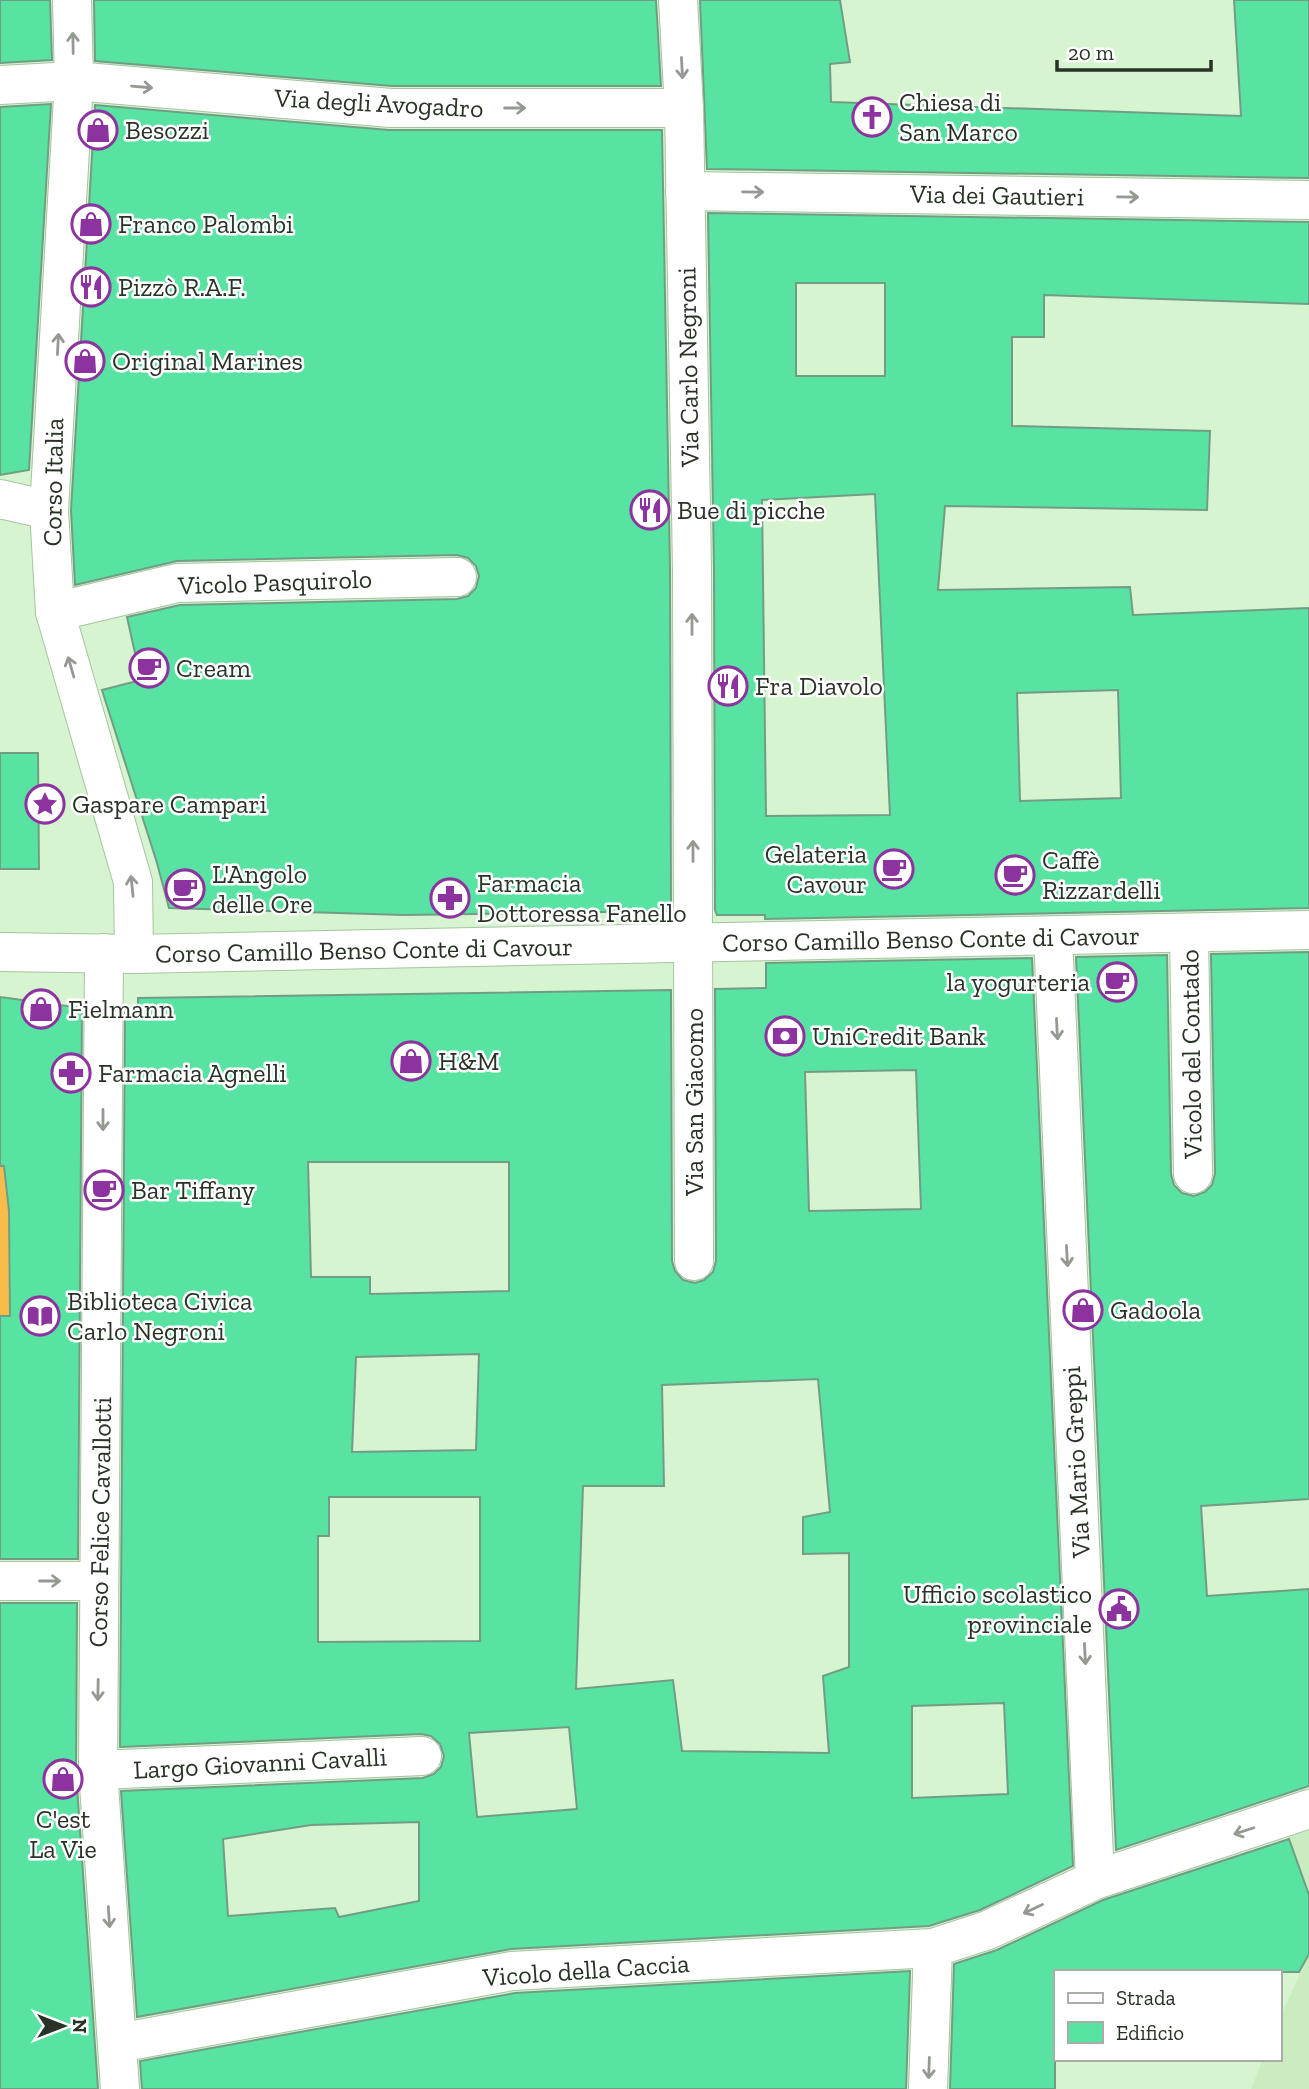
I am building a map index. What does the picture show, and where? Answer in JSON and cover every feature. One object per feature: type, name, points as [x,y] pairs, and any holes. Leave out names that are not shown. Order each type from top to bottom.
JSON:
[{"type":"street","name":"Corso Italia","points":[[72,0],[74,81],[49,510],[55,612],[133,882],[119,954]]},
{"type":"street","name":"Via Carlo Negroni","points":[[678,0],[684,108],[692,583],[694,944]]},
{"type":"street","name":"Via degli Avogadro","points":[[0,85],[74,81],[391,108],[684,108]]},
{"type":"street","name":"Via dei Gautieri","points":[[685,191],[1309,200]]},
{"type":"street","points":[[0,499],[49,510]]},
{"type":"street","name":"Vicolo Pasquirolo","points":[[55,612],[177,583],[457,577]]},
{"type":"street","name":"Corso Camillo Benso Conte di Cavour","points":[[0,952],[119,954],[1309,930]]},
{"type":"street","name":"Vicolo del Contado","points":[[1189,933],[1193,1174]]},
{"type":"street","name":"Via Mario Greppi","points":[[1053,936],[1096,1880]]},
{"type":"street","name":"Via San Giacomo","points":[[694,944],[694,1261]]},
{"type":"street","name":"Corso Felice Cavallotti","points":[[119,954],[99,1581],[98,1770],[120,2089]]},
{"type":"street","points":[[0,1581],[99,1581]]},
{"type":"street","name":"Largo Giovanni Cavalli","points":[[98,1770],[422,1756]]},
{"type":"street","points":[[928,2089],[933,1948],[988,1930],[1096,1880],[1309,1809]]},
{"type":"street","name":"Vicolo della Caccia","points":[[118,2043],[512,1971],[933,1948]]},
{"type":"shaded area","points":[[0,1166],[4,1166],[9,1211],[10,1316],[0,1316]]},
{"type":"shaded area","points":[[1309,1820],[1309,1895],[1284,1827]]},
{"type":"shaded area","points":[[1309,1954],[1309,2089],[1251,2089],[1262,2061],[1281,2061],[1281,2016]]},
{"type":"building","points":[[0,0],[50,0],[52,60],[0,63]]},
{"type":"building","points":[[94,0],[656,0],[661,86],[392,86],[95,61]]},
{"type":"building","points":[[700,0],[840,0],[850,62],[830,64],[831,102],[1241,116],[1234,0],[1309,0],[1309,178],[707,169]]},
{"type":"building","points":[[51,104],[29,470],[0,475],[0,107]]},
{"type":"building","points":[[95,105],[389,130],[662,130],[670,569],[671,911],[404,915],[169,908],[102,690],[141,680],[127,617],[180,605],[457,599],[468,596],[476,588],[479,576],[476,566],[468,558],[457,555],[177,561],[75,585],[71,510]]},
{"type":"building","points":[[708,213],[1309,222],[1309,304],[1044,295],[1044,337],[1012,337],[1012,426],[1210,431],[1207,510],[945,506],[938,590],[1130,587],[1133,615],[1309,608],[1309,908],[765,919],[765,915],[717,915]],"holes":[[[796,283],[885,283],[885,376],[796,376]],[[875,494],[890,815],[766,816],[762,500]],[[1118,690],[1121,798],[1020,801],[1017,693]]]},
{"type":"building","points":[[0,753],[38,753],[39,869],[0,869]]},
{"type":"building","points":[[1309,952],[1309,1499],[1201,1506],[1207,1596],[1309,1589],[1309,1786],[1116,1850],[1076,957],[1167,955],[1171,1174],[1174,1185],[1182,1193],[1194,1196],[1205,1192],[1212,1185],[1215,1174],[1211,954]]},
{"type":"building","points":[[1032,958],[1073,1866],[980,1910],[929,1926],[511,1949],[137,2017],[121,1791],[423,1778],[434,1774],[441,1767],[444,1756],[440,1744],[431,1736],[421,1734],[120,1747],[125,1013],[138,1015],[138,998],[671,990],[672,1261],[675,1271],[683,1280],[695,1283],[704,1280],[713,1272],[716,1261],[715,989],[766,988],[766,963]],"holes":[[[916,1070],[921,1209],[809,1211],[805,1072]],[[308,1162],[509,1162],[509,1291],[370,1294],[370,1277],[311,1277]],[[479,1354],[476,1450],[352,1452],[356,1357]],[[818,1379],[830,1512],[803,1517],[803,1554],[849,1553],[849,1667],[823,1676],[829,1753],[682,1751],[673,1680],[576,1689],[583,1486],[664,1486],[662,1385]],[[329,1497],[480,1497],[480,1641],[318,1642],[318,1536],[329,1536]],[[1004,1703],[1008,1794],[912,1798],[912,1706]],[[569,1727],[577,1809],[477,1817],[469,1733]],[[419,1822],[419,1901],[339,1917],[335,1908],[228,1916],[223,1839],[311,1825]]]},
{"type":"building","points":[[0,997],[82,1008],[78,1559],[0,1559],[0,1316],[10,1316],[9,1211],[4,1166],[0,1166]]},
{"type":"building","points":[[0,1603],[77,1603],[76,1772],[98,2089],[0,2089]]},
{"type":"building","points":[[1289,1839],[1309,1895],[1309,1954],[1299,1972],[1054,1970],[1055,2089],[950,2089],[954,1964],[997,1950],[1103,1900]]},
{"type":"building","points":[[910,1971],[906,2089],[142,2089],[140,2061],[515,1993]]},
{"type":"place","name":"Chiesa di San Marco","points":[[872,117]]},
{"type":"place","name":"Besozzi","points":[[98,130]]},
{"type":"place","name":"Franco Palombi","points":[[91,224]]},
{"type":"place","name":"Pizzò R.A.F.","points":[[91,287]]},
{"type":"place","name":"Original Marines","points":[[85,361]]},
{"type":"place","name":"Bue di picche","points":[[650,510]]},
{"type":"place","name":"Cream","points":[[149,668]]},
{"type":"place","name":"Fra Diavolo","points":[[728,686]]},
{"type":"place","name":"Gaspare Campari","points":[[45,804]]},
{"type":"place","name":"Gelateria Cavour","points":[[894,869]]},
{"type":"place","name":"Caffè Rizzardelli","points":[[1015,875]]},
{"type":"place","name":"L'Angolo delle Ore","points":[[185,889]]},
{"type":"place","name":"Farmacia Dottoressa Fanello","points":[[450,898]]},
{"type":"place","name":"la yogurteria","points":[[1117,982]]},
{"type":"place","name":"Fielmann","points":[[41,1009]]},
{"type":"place","name":"UniCredit Bank","points":[[785,1036]]},
{"type":"place","name":"H&M","points":[[411,1061]]},
{"type":"place","name":"Farmacia Agnelli","points":[[71,1073]]},
{"type":"place","name":"Bar Tiffany","points":[[104,1190]]},
{"type":"place","name":"Gadoola","points":[[1083,1310]]},
{"type":"place","name":"Biblioteca Civica Carlo Negroni","points":[[40,1316]]},
{"type":"place","name":"Ufficio scolastico provinciale","points":[[1119,1609]]},
{"type":"place","name":"C'est La Vie","points":[[63,1779]]}]
